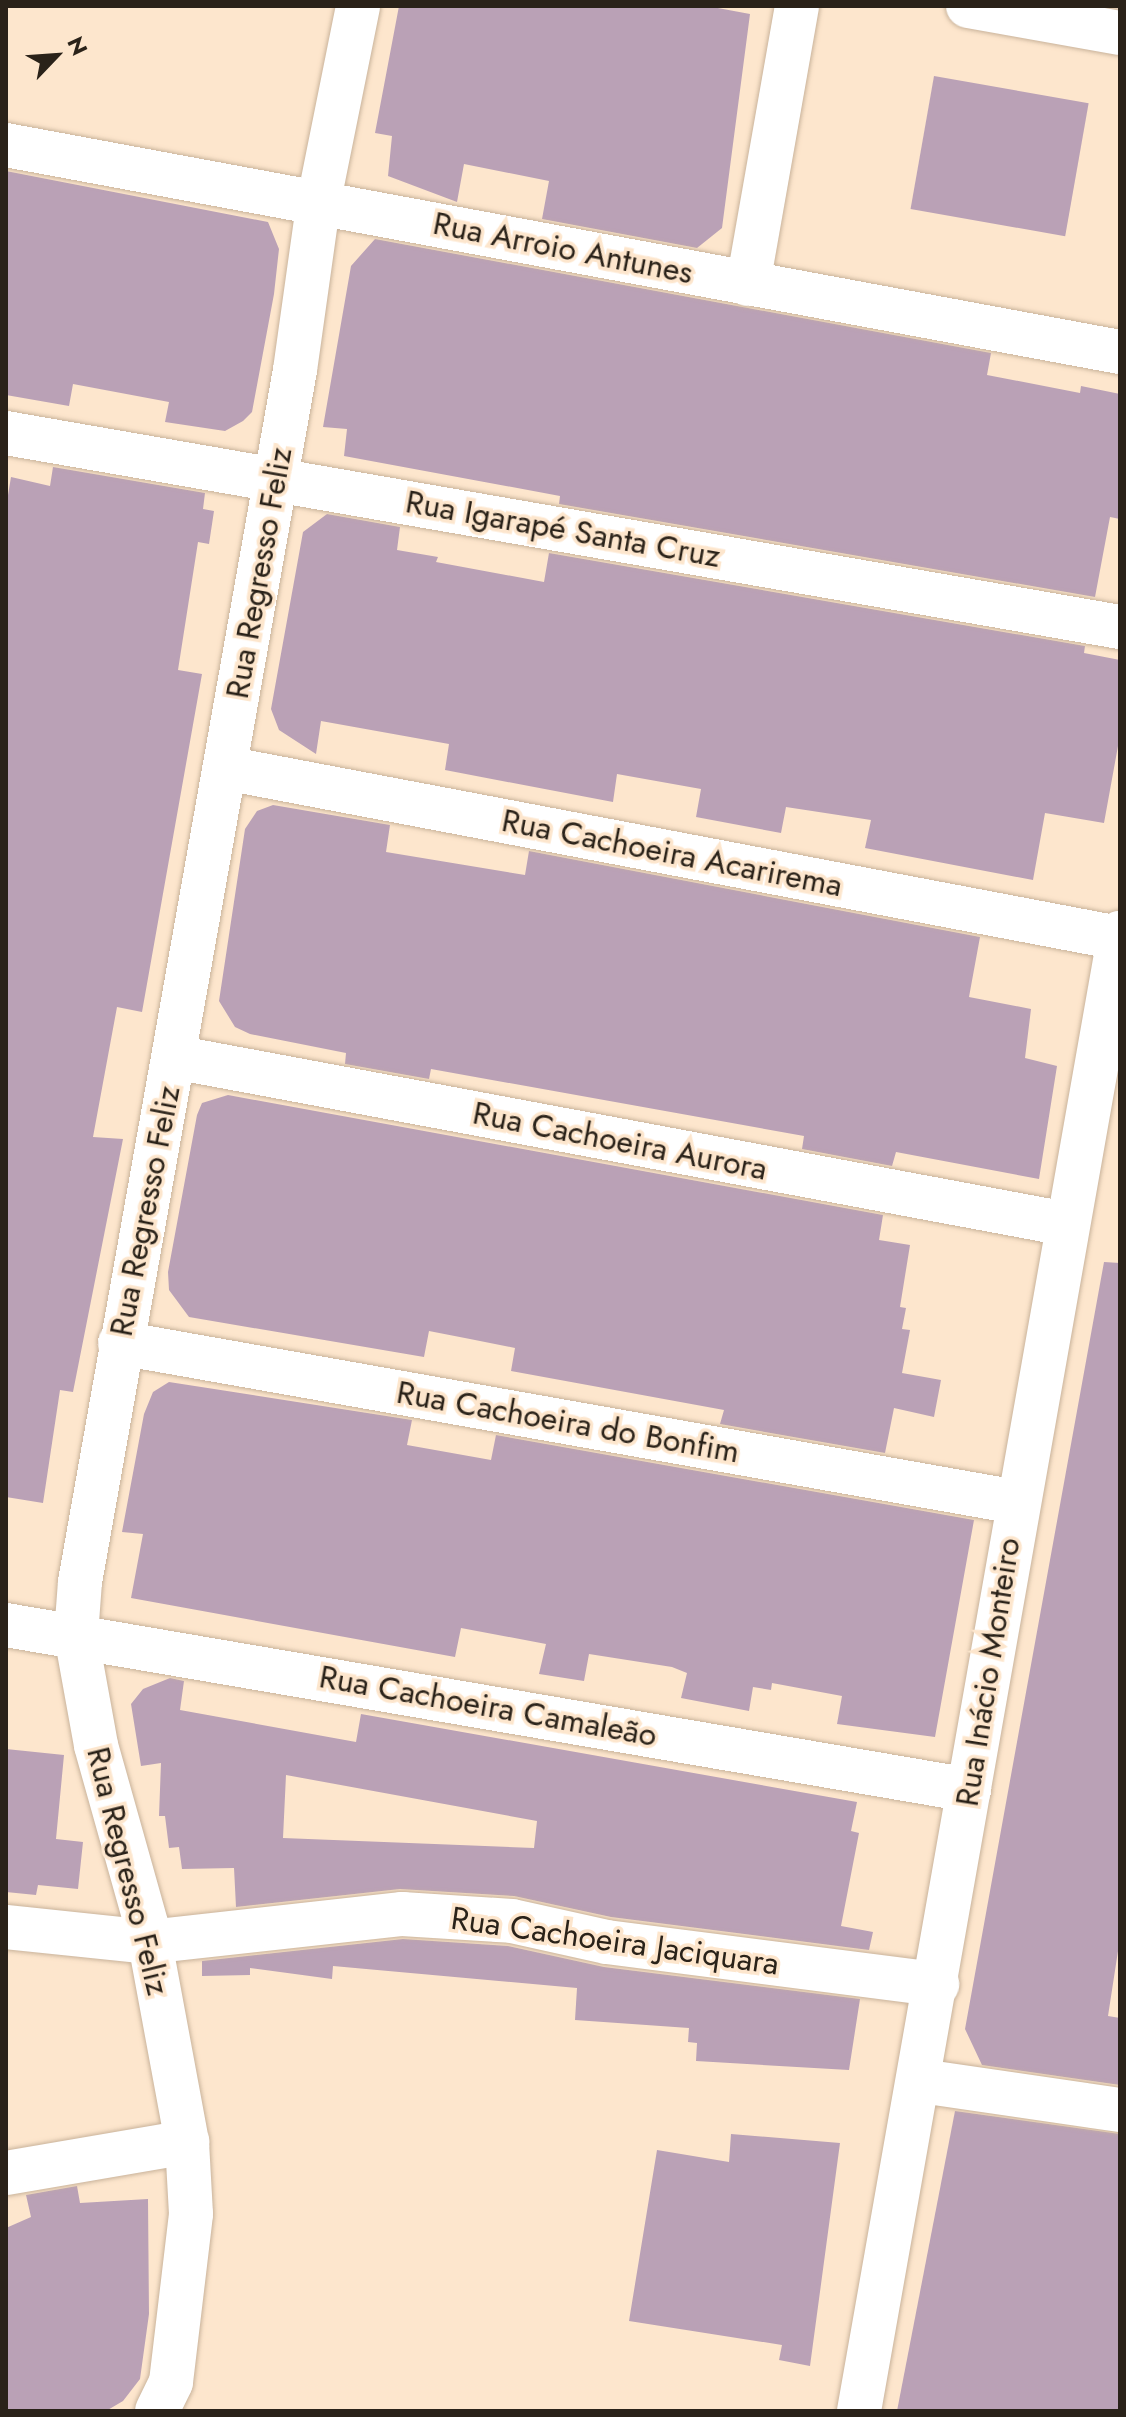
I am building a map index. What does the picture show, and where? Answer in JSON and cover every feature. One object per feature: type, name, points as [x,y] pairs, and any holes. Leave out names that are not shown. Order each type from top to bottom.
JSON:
[{"type":"street","name":"Rua Regresso Feliz","points":[[157,2411],[171,2382],[191,2214],[187,2142],[148,1942],[96,1745],[76,1635],[80,1582],[275,479],[319,200],[358,6]]},
{"type":"street","points":[[748,284],[797,6]]},
{"type":"street","points":[[968,6],[1120,33]]},
{"type":"street","name":"Rua Arroio Antunes","points":[[6,145],[319,200],[748,284],[1120,352]]},
{"type":"street","name":"Rua Igarapé Santa Cruz","points":[[6,433],[1120,627]]},
{"type":"street","name":"Rua Cachoeira Acarirema","points":[[225,768],[1120,935]]},
{"type":"street","name":"Rua Inácio Monteiro","points":[[859,2411],[921,2081],[1016,1502],[1066,1224],[1108,1061],[1120,935]]},
{"type":"street","name":"Rua Cachoeira Aurora","points":[[174,1057],[1066,1224]]},
{"type":"street","name":"Rua Cachoeira do Bonfim","points":[[120,1343],[1016,1502]]},
{"type":"street","name":"Rua Cachoeira Camaleão","points":[[6,1625],[969,1790]]},
{"type":"street","name":"Rua Cachoeira Jaciquara","points":[[6,1927],[148,1942],[417,1915],[512,1921],[607,1942],[937,1984]]},
{"type":"street","points":[[921,2081],[1120,2110]]},
{"type":"street","points":[[6,2173],[187,2142]]},
{"type":"building","points":[[399,6],[707,6],[750,14],[722,228],[697,248],[542,219],[549,181],[464,164],[457,202],[388,176],[392,136],[375,133]]},
{"type":"building","points":[[934,76],[1089,103],[1065,236],[911,209]]},
{"type":"building","points":[[6,171],[268,222],[279,249],[274,294],[252,412],[243,421],[225,431],[165,422],[169,402],[73,384],[69,406],[6,395]]},
{"type":"building","points":[[375,239],[991,353],[987,375],[1080,393],[1081,386],[1120,394],[1120,519],[1110,517],[1095,597],[559,504],[560,496],[344,456],[347,429],[323,427],[351,266]]},
{"type":"building","points":[[53,467],[205,493],[203,509],[214,511],[209,544],[198,542],[178,670],[202,674],[142,1012],[117,1007],[93,1137],[123,1139],[73,1392],[60,1390],[43,1503],[6,1497],[6,507],[11,477],[50,486]]},
{"type":"building","points":[[327,514],[400,527],[397,550],[438,557],[436,562],[544,582],[549,553],[1085,646],[1084,653],[1120,660],[1120,735],[1104,823],[1045,813],[1033,880],[865,848],[871,820],[786,807],[781,833],[696,817],[701,789],[617,774],[613,802],[445,770],[449,744],[321,721],[316,754],[279,730],[271,709],[303,532]]},
{"type":"building","points":[[273,805],[390,825],[386,852],[525,875],[529,851],[980,937],[969,997],[1031,1009],[1025,1058],[1057,1066],[1039,1179],[896,1152],[892,1166],[802,1149],[804,1136],[431,1069],[429,1079],[345,1064],[346,1053],[250,1034],[235,1027],[219,1001],[245,829],[257,811]]},
{"type":"building","points":[[228,1095],[883,1215],[879,1240],[910,1245],[900,1307],[906,1308],[902,1329],[910,1330],[902,1373],[941,1380],[934,1417],[894,1408],[885,1453],[720,1424],[724,1410],[511,1371],[515,1348],[470,1339],[429,1331],[424,1357],[189,1317],[169,1290],[168,1272],[197,1115],[202,1103]]},
{"type":"building","points":[[1104,1262],[1120,1263],[1120,1938],[1108,2016],[1120,2018],[1120,2085],[982,2065],[965,2029]]},
{"type":"building","points":[[169,1382],[412,1420],[407,1445],[491,1460],[496,1435],[974,1520],[935,1737],[837,1724],[842,1696],[772,1683],[771,1690],[753,1687],[749,1711],[681,1698],[687,1673],[672,1667],[589,1654],[584,1681],[539,1674],[546,1644],[461,1628],[455,1657],[131,1598],[143,1534],[122,1532],[144,1414],[153,1392]]},
{"type":"building","points":[[170,1678],[184,1681],[180,1710],[356,1742],[361,1714],[857,1802],[851,1831],[859,1833],[841,1926],[873,1932],[869,1950],[611,1917],[514,1896],[400,1889],[236,1907],[234,1868],[182,1869],[179,1847],[169,1848],[165,1816],[159,1816],[161,1763],[141,1766],[131,1704],[143,1689]],"holes":[[[286,1775],[537,1821],[534,1848],[283,1838]]]},
{"type":"building","points":[[6,1749],[64,1755],[56,1839],[83,1842],[78,1889],[38,1885],[36,1895],[6,1892]]},
{"type":"building","points":[[403,1939],[508,1946],[604,1967],[860,1999],[849,2070],[696,2061],[697,2043],[688,2042],[689,2028],[575,2020],[577,1988],[333,1966],[332,1979],[250,1968],[250,1975],[202,1976],[202,1961]]},
{"type":"building","points":[[955,2111],[1120,2134],[1120,2411],[897,2411]]},
{"type":"building","points":[[731,2134],[840,2143],[810,2366],[779,2360],[782,2345],[629,2321],[657,2150],[729,2162]]},
{"type":"building","points":[[77,2186],[80,2203],[148,2199],[149,2314],[140,2379],[123,2401],[106,2411],[6,2411],[6,2228],[31,2217],[26,2195]]}]
